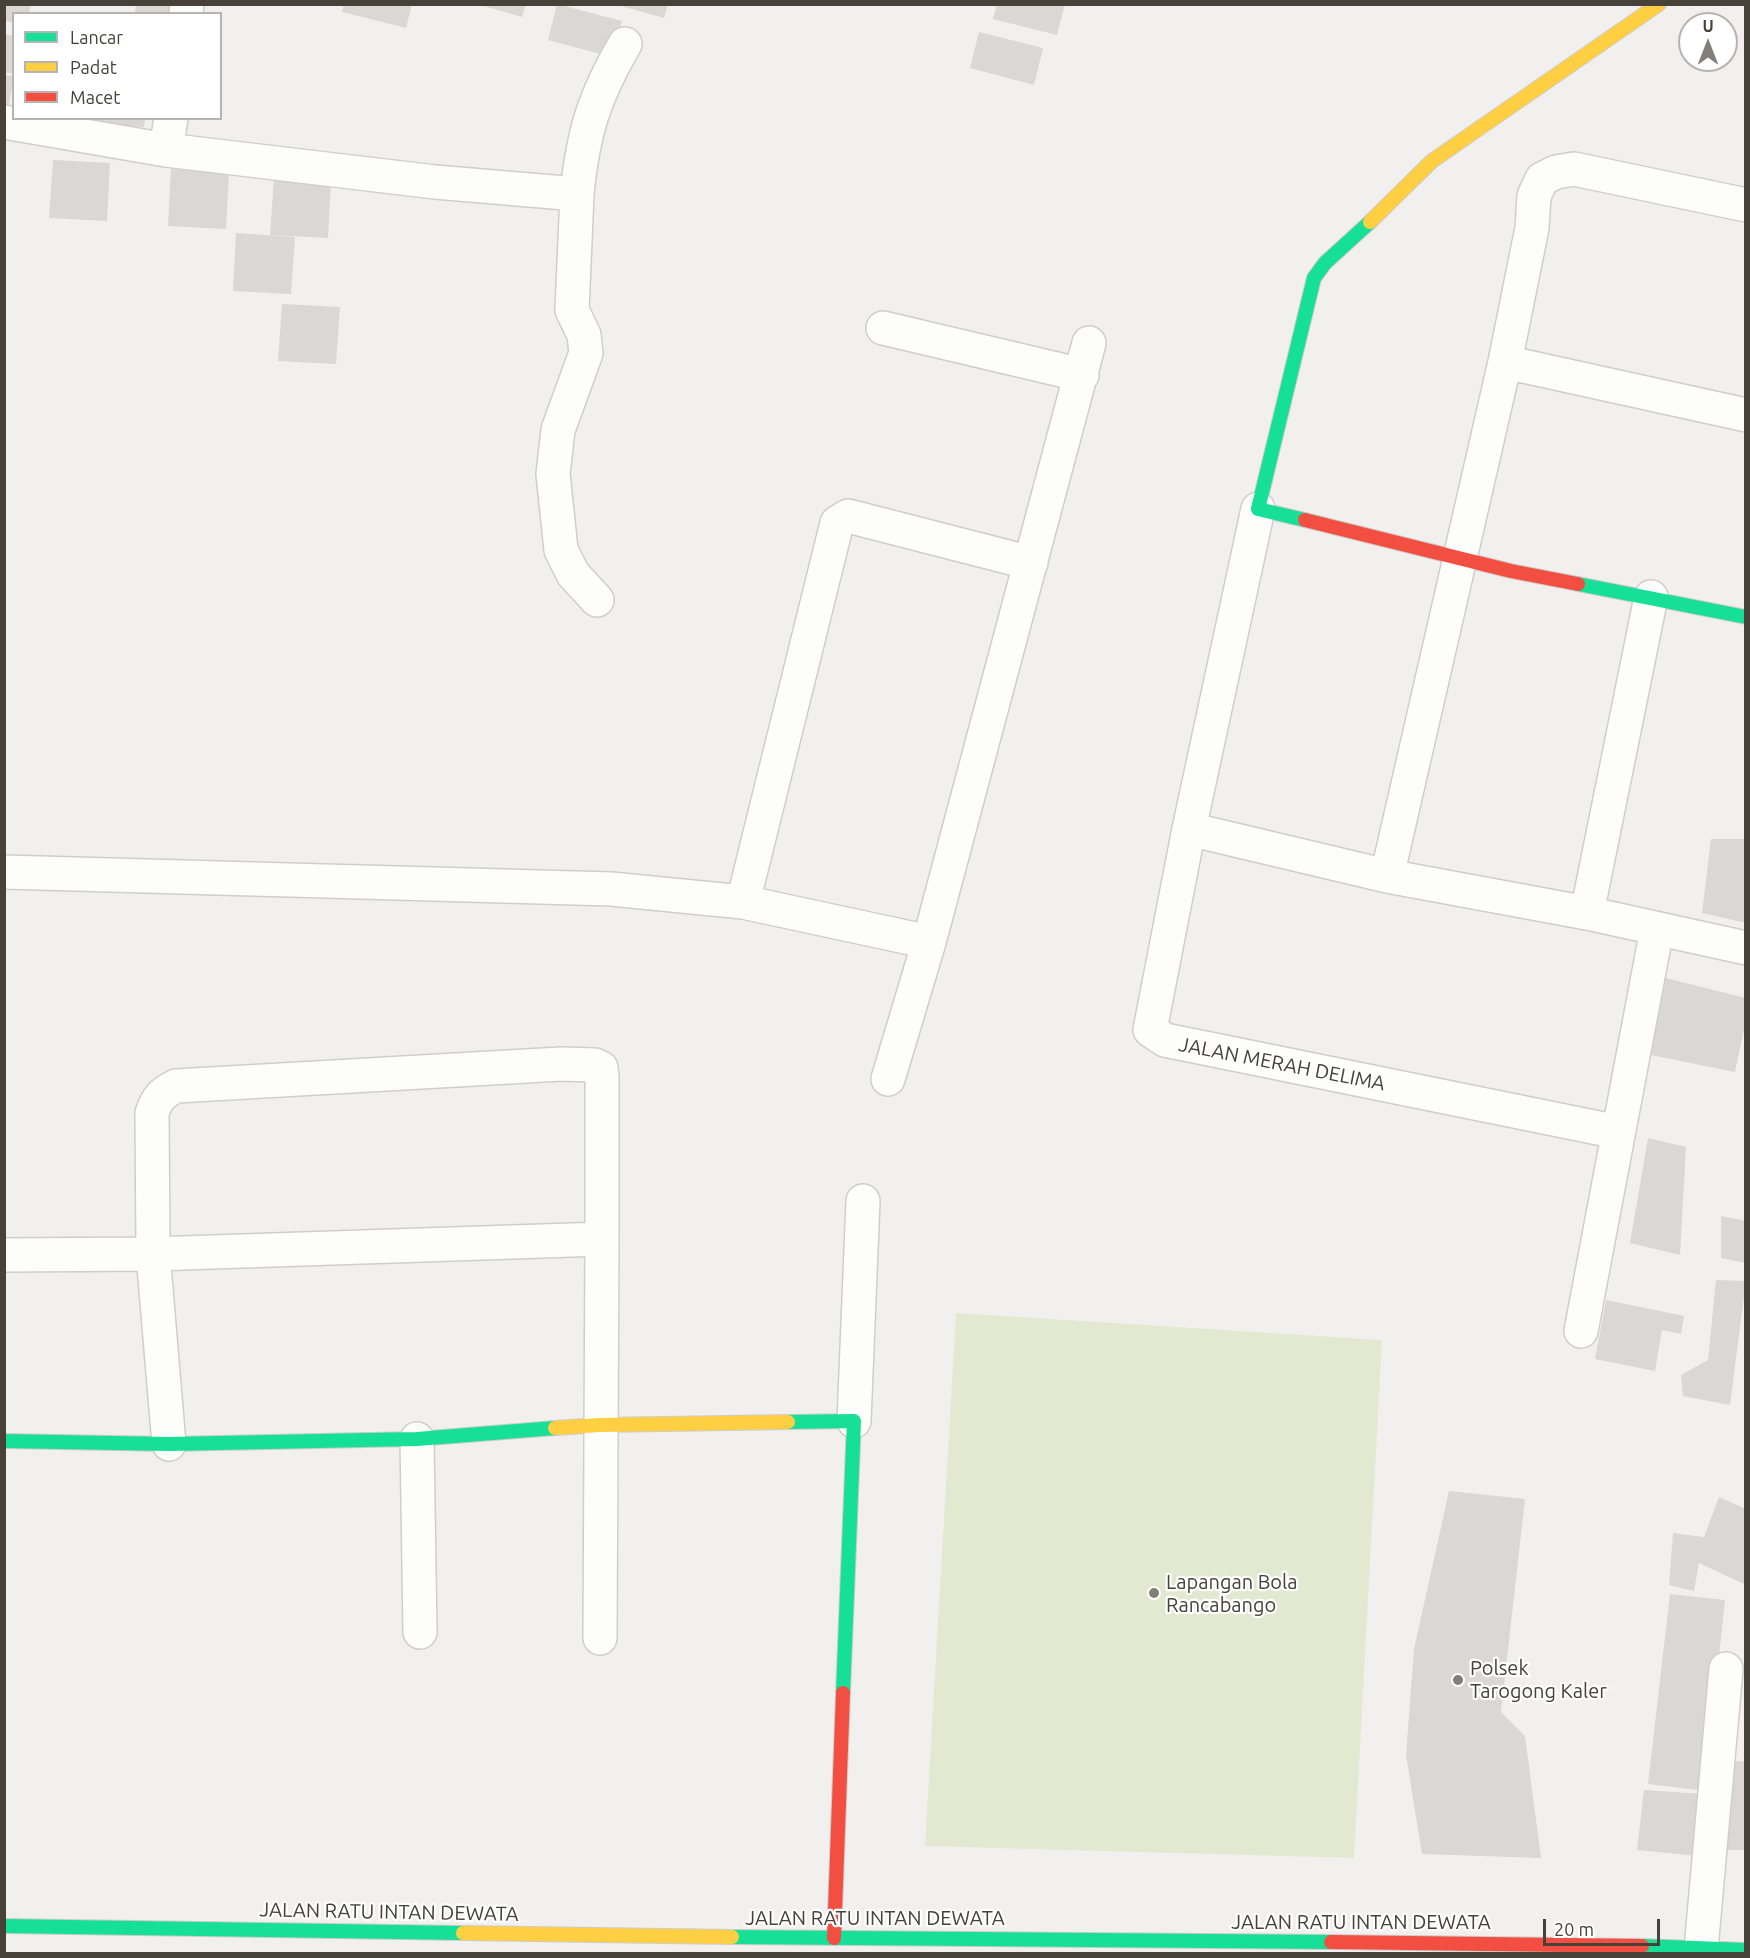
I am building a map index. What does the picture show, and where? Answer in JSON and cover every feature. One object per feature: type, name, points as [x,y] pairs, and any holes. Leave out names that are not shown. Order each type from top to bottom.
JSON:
[{"type":"street","points":[[1659,4],[1432,162],[1325,263],[1314,278],[1258,509],[1189,828],[1387,876],[1587,913],[1746,948]]},
{"type":"street","points":[[597,600],[573,574],[561,550],[554,474],[558,430],[586,353],[584,335],[572,310],[581,149],[591,113],[606,77],[625,45]]},
{"type":"street","points":[[166,150],[171,120]]},
{"type":"street","points":[[4,122],[166,150],[435,182],[577,194]]},
{"type":"street","points":[[1387,876],[1458,558],[1505,363],[1532,228],[1534,196],[1542,179],[1556,172],[1574,169],[1746,205]]},
{"type":"street","points":[[883,328],[1082,375]]},
{"type":"street","points":[[888,1079],[929,942],[1089,343]]},
{"type":"street","points":[[1505,363],[1746,415]]},
{"type":"street","points":[[1258,509],[1458,558],[1746,617]]},
{"type":"street","points":[[742,902],[837,524],[848,516],[1031,563]]},
{"type":"street","points":[[1587,913],[1651,597]]},
{"type":"street","name":"JALAN MERAH DELIMA","points":[[1189,828],[1149,1022],[1150,1029],[1156,1036],[1618,1132]]},
{"type":"street","points":[[4,873],[611,889],[742,902],[929,942]]},
{"type":"street","points":[[1581,1331],[1657,929]]},
{"type":"street","points":[[169,1444],[153,1254],[152,1113],[157,1098],[170,1089],[188,1086],[561,1064],[595,1065],[601,1068],[603,1239],[600,1638]]},
{"type":"street","points":[[834,1938],[863,1202]]},
{"type":"street","points":[[4,1255],[153,1254],[603,1239]]},
{"type":"street","points":[[4,1441],[169,1444],[417,1439],[600,1425],[854,1421]]},
{"type":"street","points":[[417,1439],[420,1632]]},
{"type":"street","points":[[1701,1949],[1726,1669]]},
{"type":"street","name":"JALAN RATU INTAN DEWATA","points":[[4,1926],[792,1946],[834,1938],[1746,1950]]},
{"type":"green space","name":"Lapangan Bola Rancabango","points":[[956,1313],[1382,1340],[1354,1858],[925,1846]]},
{"type":"building","points":[[4,4],[31,4],[29,12],[12,12],[12,22],[4,20]]},
{"type":"building","points":[[137,4],[176,4],[174,12],[135,12]]},
{"type":"building","points":[[344,4],[412,4],[406,28],[342,12]]},
{"type":"building","points":[[477,4],[526,4],[522,17]]},
{"type":"building","points":[[557,4],[622,21],[612,57],[548,40]]},
{"type":"building","points":[[614,4],[668,4],[664,18]]},
{"type":"building","points":[[997,4],[1065,4],[1057,35],[993,19]]},
{"type":"building","points":[[979,32],[1043,48],[1034,85],[970,68]]},
{"type":"building","points":[[4,34],[12,36],[12,74],[4,72]]},
{"type":"building","points":[[4,74],[12,76],[12,88],[7,114],[4,113]]},
{"type":"building","points":[[87,120],[145,120],[144,127],[87,123]]},
{"type":"building","points":[[53,160],[110,163],[107,221],[49,218]]},
{"type":"building","points":[[171,169],[229,172],[226,229],[168,226]]},
{"type":"building","points":[[274,177],[331,180],[328,238],[270,235]]},
{"type":"building","points":[[236,233],[295,237],[291,294],[233,291]]},
{"type":"building","points":[[282,304],[340,307],[336,364],[278,361]]},
{"type":"building","points":[[1711,839],[1746,839],[1746,923],[1702,913]]},
{"type":"building","points":[[1666,978],[1746,998],[1746,1020],[1735,1072],[1651,1055]]},
{"type":"building","points":[[1648,1138],[1686,1147],[1680,1255],[1630,1243]]},
{"type":"building","points":[[1721,1216],[1746,1221],[1746,1263],[1721,1258]]},
{"type":"building","points":[[1716,1280],[1746,1281],[1730,1405],[1683,1396],[1681,1375],[1708,1360]]},
{"type":"building","points":[[1606,1300],[1684,1316],[1681,1334],[1662,1330],[1655,1371],[1595,1359]]},
{"type":"building","name":"Polsek Tarogong Kaler","points":[[1449,1491],[1525,1499],[1501,1712],[1525,1736],[1541,1858],[1422,1854],[1406,1755],[1414,1649]]},
{"type":"building","points":[[1719,1497],[1746,1509],[1746,1585],[1699,1563],[1694,1591],[1669,1585],[1673,1533],[1704,1537]]},
{"type":"building","points":[[1670,1594],[1725,1600],[1705,1791],[1648,1784]]},
{"type":"building","points":[[1746,1761],[1746,1850],[1725,1850],[1725,1762]]},
{"type":"building","points":[[1644,1790],[1704,1794],[1698,1856],[1637,1850]]},
{"type":"traffic: fast","points":[[1305,520],[1258,509],[1314,278],[1325,263],[1370,222]]},
{"type":"traffic: fast","points":[[1578,584],[1746,617]]},
{"type":"traffic: fast","points":[[788,1422],[854,1421],[843,1693]]},
{"type":"traffic: fast","points":[[4,1441],[169,1444],[417,1439],[555,1428]]},
{"type":"traffic: fast","points":[[4,1926],[463,1933]]},
{"type":"traffic: fast","points":[[732,1937],[1331,1942]]},
{"type":"traffic: fast","points":[[1642,1946],[1746,1950]]},
{"type":"traffic: slow","points":[[1370,222],[1432,161],[1659,4]]},
{"type":"traffic: slow","points":[[555,1428],[600,1425],[788,1422]]},
{"type":"traffic: slow","points":[[463,1933],[732,1937]]},
{"type":"traffic: jam","points":[[1305,520],[1511,571],[1578,584]]},
{"type":"traffic: jam","points":[[834,1938],[843,1693]]},
{"type":"traffic: jam","points":[[1331,1942],[1642,1946]]},
{"type":"place","name":"Lapangan Bola Rancabango","points":[[1154,1593]]},
{"type":"place","name":"Polsek Tarogong Kaler","points":[[1458,1680]]}]
